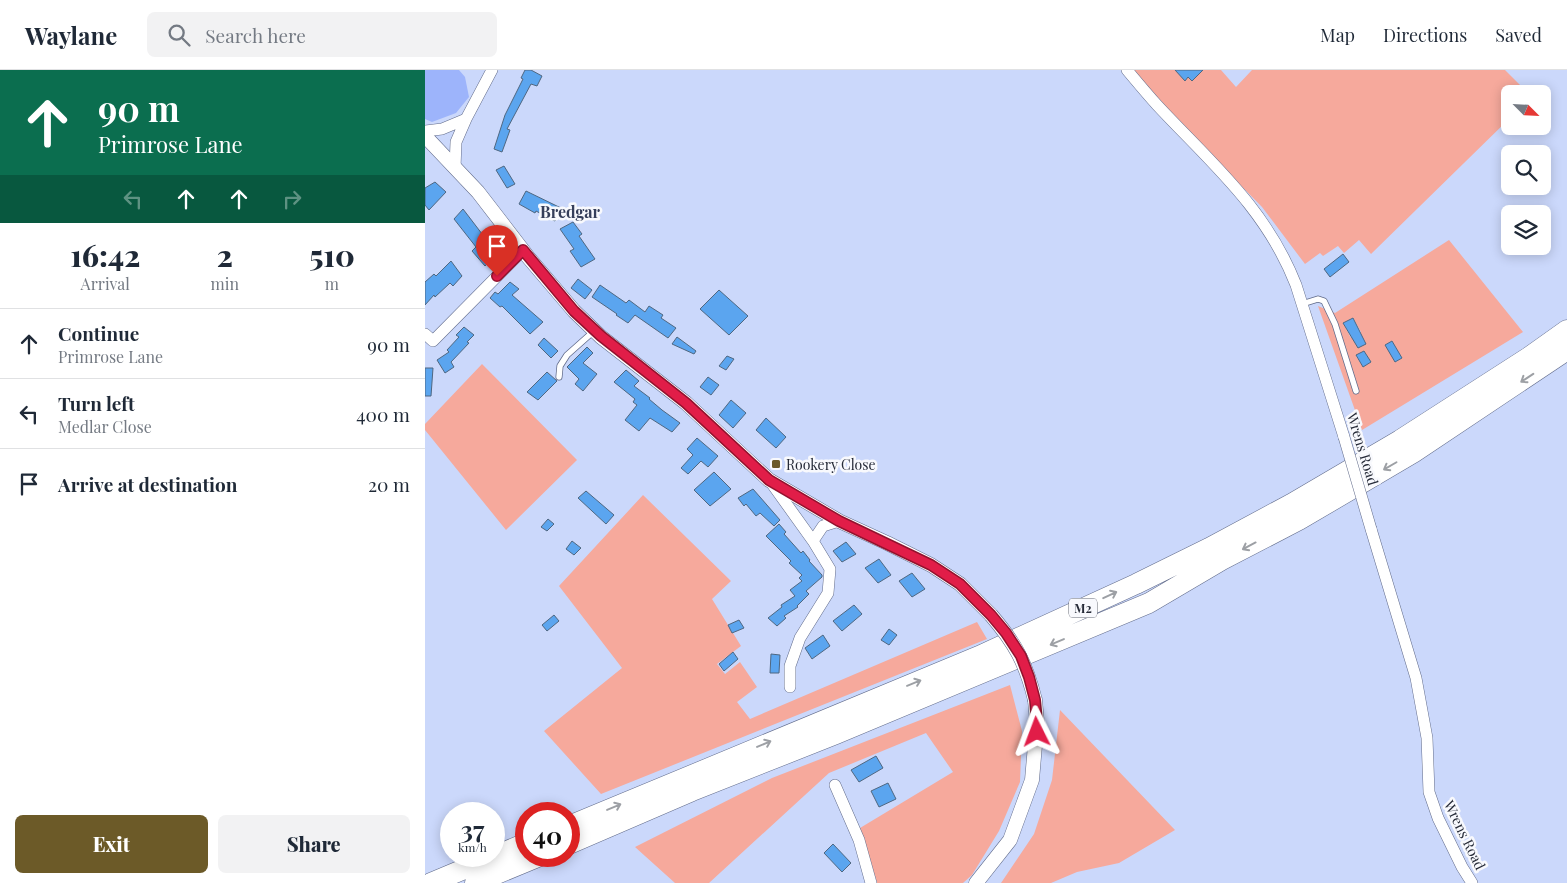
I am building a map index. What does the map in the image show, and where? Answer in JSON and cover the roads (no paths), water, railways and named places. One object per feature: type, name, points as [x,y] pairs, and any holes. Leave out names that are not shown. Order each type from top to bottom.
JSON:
[{"type":"highway","name":"M2","points":[[580,821],[979,656],[1136,584],[1209,548],[1291,504],[1400,440],[1529,357],[1567,330]]},
{"type":"highway","name":"M2","points":[[580,839],[692,791],[863,723],[1149,603],[1222,560],[1299,520],[1413,453],[1567,350]]},
{"type":"highway","points":[[431,883],[515,849]]},
{"type":"highway","points":[[475,883],[515,866]]},
{"type":"street","points":[[455,168],[456,142],[492,70]]},
{"type":"street","name":"Wrens Road","points":[[1127,70],[1156,104],[1220,169],[1259,217],[1290,269],[1344,437],[1416,678],[1427,738],[1429,792],[1438,818],[1472,883]]},
{"type":"street","points":[[425,131],[442,129],[466,119]]},
{"type":"street","points":[[425,136],[478,192],[574,311],[594,330],[686,403],[769,480],[813,541],[830,569],[827,593],[800,638],[790,666],[791,687]]},
{"type":"street","points":[[425,334],[433,341],[523,250]]},
{"type":"street","points":[[769,480],[839,521],[931,565],[960,584],[991,615],[1021,656],[1035,700],[1037,722],[1033,780],[1010,840],[976,883]]},
{"type":"street","points":[[813,541],[823,526],[839,521]]},
{"type":"street","points":[[835,785],[859,840],[871,883]]},
{"type":"lane","points":[[1302,304],[1318,298],[1324,301],[1335,324],[1356,391]]},
{"type":"lane","points":[[559,377],[560,366],[567,355],[594,330]]},
{"type":"water","points":[[425,70],[459,70],[465,77],[469,97],[456,113],[432,122],[425,119]]},
{"type":"place","name":"Rookery Close","points":[[776,464]]},
{"type":"district","name":"Bredgar","points":[[570,211]]}]
